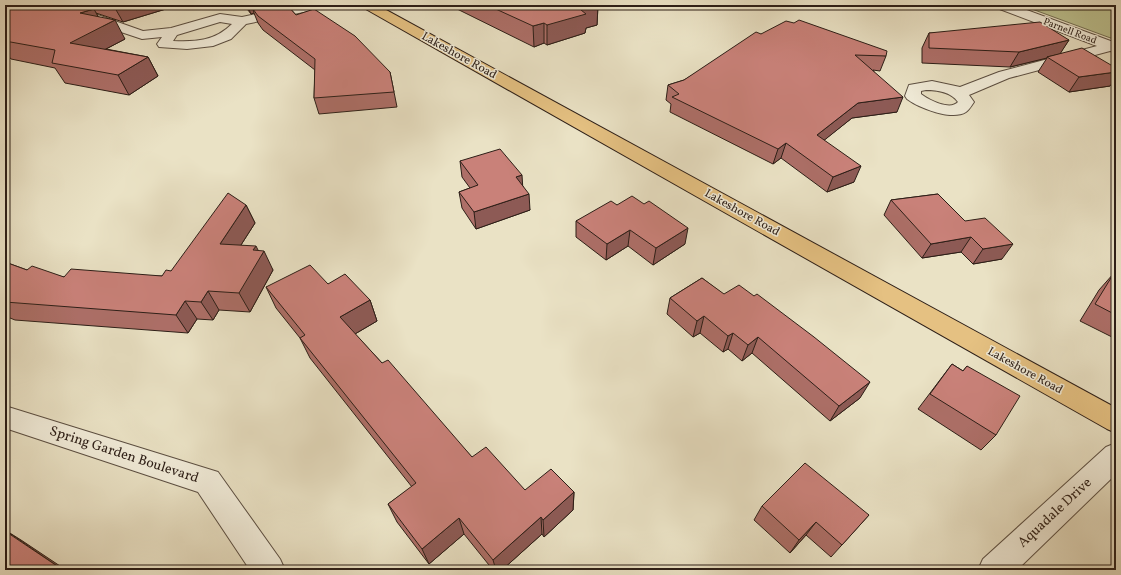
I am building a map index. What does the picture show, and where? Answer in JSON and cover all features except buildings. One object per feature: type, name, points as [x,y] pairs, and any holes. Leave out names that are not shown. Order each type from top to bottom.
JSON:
[{"type":"main road","name":"Lakeshore Road","points":[[368,5],[1116,421]]},
{"type":"street","points":[[44,5],[90,17],[142,35],[172,32],[220,18],[242,21],[318,5]]},
{"type":"street","name":"Parnell Road","points":[[1001,5],[1114,47]]},
{"type":"street","points":[[172,32],[164,44],[180,46],[204,44],[225,38],[242,21]]},
{"type":"street","points":[[960,93],[1004,75],[1114,47]]},
{"type":"street","name":"Spring Garden Boulevard","points":[[5,417],[208,482],[269,570]]},
{"type":"street","name":"Aquadale Drive","points":[[994,570],[1116,456]]},
{"type":"green space","points":[[1021,5],[1116,5],[1116,40]]}]
